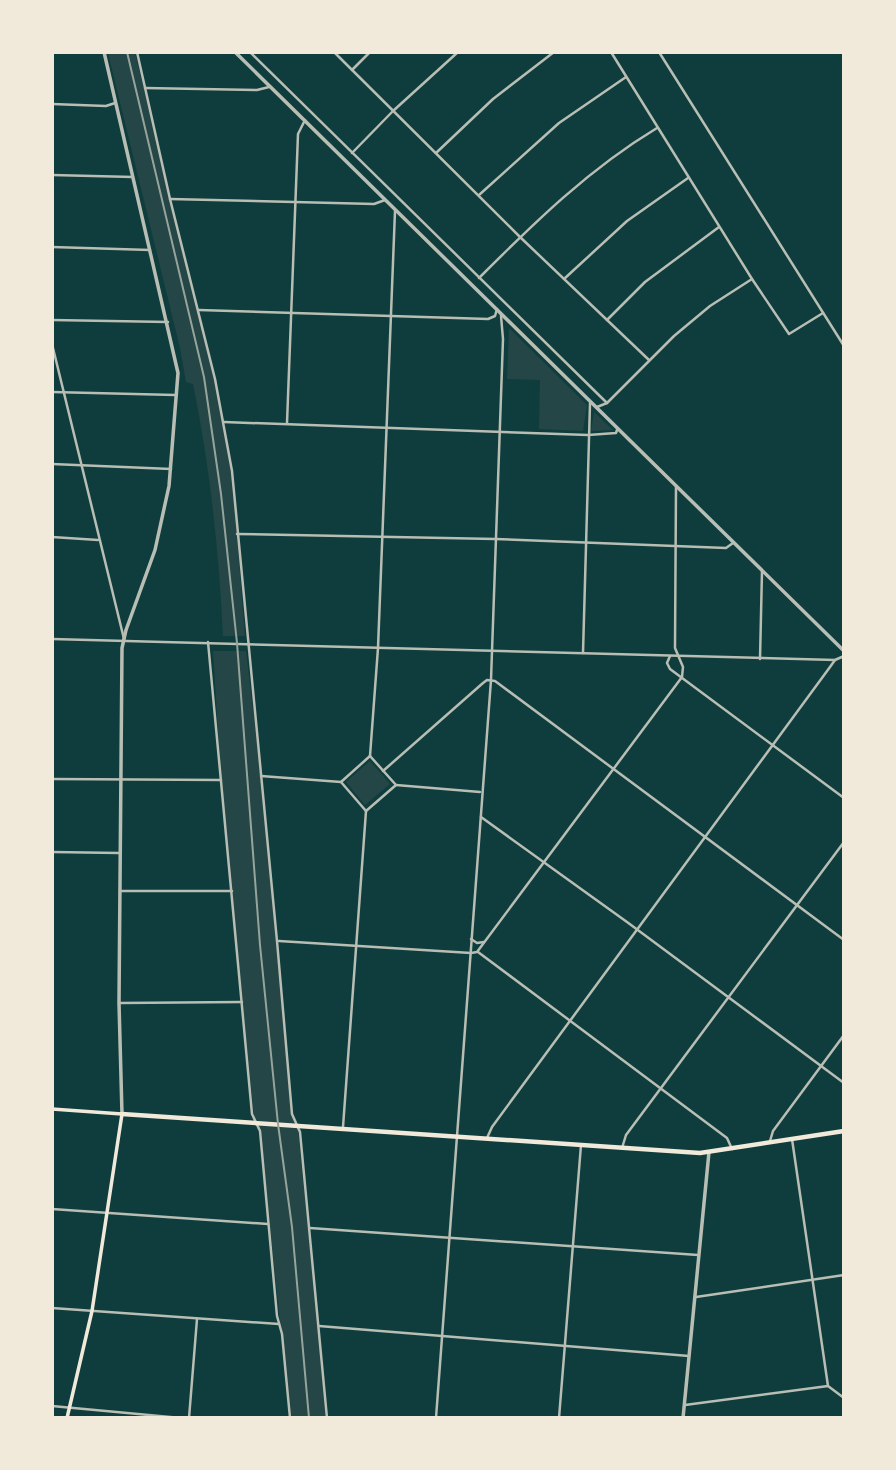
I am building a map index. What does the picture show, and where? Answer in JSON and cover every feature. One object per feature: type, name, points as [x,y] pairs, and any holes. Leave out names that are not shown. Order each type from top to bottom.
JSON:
[{"type":"main road","points":[[52,1108],[709,1152],[844,1131]]},
{"type":"main road","points":[[67,1418],[92,1311],[122,1114]]},
{"type":"street","points":[[104,52],[178,368],[171,469],[155,550],[124,639]]},
{"type":"street","points":[[137,52],[170,199],[199,310],[232,471],[292,1114],[300,1132],[327,1418]]},
{"type":"street","points":[[235,52],[590,399],[844,653],[835,660],[569,1021],[492,1127],[487,1138]]},
{"type":"street","points":[[250,52],[607,403]]},
{"type":"street","points":[[334,52],[520,237],[649,360]]},
{"type":"street","points":[[352,70],[370,52]]},
{"type":"street","points":[[352,153],[393,111],[458,52]]},
{"type":"street","points":[[611,52],[719,228],[789,334],[823,313]]},
{"type":"street","points":[[659,52],[844,346]]},
{"type":"street","points":[[436,153],[493,99],[554,53]]},
{"type":"street","points":[[478,195],[552,128],[626,77]]},
{"type":"street","points":[[145,88],[257,90],[269,86]]},
{"type":"street","points":[[52,104],[106,106],[115,103]]},
{"type":"street","points":[[287,424],[298,134],[305,120]]},
{"type":"street","points":[[479,278],[585,178],[657,128]]},
{"type":"street","points":[[52,175],[133,177]]},
{"type":"street","points":[[564,279],[627,221],[688,178]]},
{"type":"street","points":[[170,199],[374,204],[385,200]]},
{"type":"street","points":[[341,782],[370,756],[378,649],[388,427],[394,208]]},
{"type":"street","points":[[607,320],[645,282],[719,228]]},
{"type":"street","points":[[52,247],[150,250]]},
{"type":"street","points":[[597,407],[607,403],[649,360],[701,314],[752,279]]},
{"type":"street","points":[[199,310],[488,319],[495,316],[497,309]]},
{"type":"street","points":[[436,1418],[491,680],[503,339],[501,313]]},
{"type":"street","points":[[52,320],[168,322]]},
{"type":"street","points":[[52,344],[124,639],[119,1003],[122,1114]]},
{"type":"street","points":[[52,392],[178,395]]},
{"type":"street","points":[[583,653],[590,399]]},
{"type":"street","points":[[224,422],[588,435],[616,433],[619,428]]},
{"type":"street","points":[[52,464],[171,469]]},
{"type":"street","points":[[277,941],[477,952],[682,677],[683,667],[675,648],[676,486]]},
{"type":"street","points":[[237,534],[495,539],[726,548],[734,542]]},
{"type":"street","points":[[52,537],[100,540]]},
{"type":"street","points":[[760,659],[762,571]]},
{"type":"street","points":[[52,639],[835,660]]},
{"type":"street","points":[[208,642],[252,1114],[260,1131],[290,1418]]},
{"type":"street","points":[[670,656],[668,666],[844,798]]},
{"type":"street","points":[[491,680],[844,940]]},
{"type":"street","points":[[383,771],[483,683],[491,680]]},
{"type":"street","points":[[370,756],[396,785],[481,792]]},
{"type":"street","points":[[261,776],[341,782],[366,811]]},
{"type":"street","points":[[52,779],[221,780]]},
{"type":"street","points":[[343,1127],[366,811],[396,785]]},
{"type":"street","points":[[481,817],[844,1083]]},
{"type":"street","points":[[622,1148],[626,1135],[844,842]]},
{"type":"street","points":[[52,852],[120,853]]},
{"type":"street","points":[[120,891],[232,891]]},
{"type":"street","points":[[471,939],[477,943],[484,942]]},
{"type":"street","points":[[477,952],[727,1138],[732,1149]]},
{"type":"street","points":[[119,1003],[242,1002]]},
{"type":"street","points":[[770,1143],[773,1131],[844,1035]]},
{"type":"street","points":[[792,1139],[828,1386],[844,1398]]},
{"type":"street","points":[[559,1418],[580,1145]]},
{"type":"street","points":[[683,1418],[709,1152]]},
{"type":"street","points":[[52,1209],[268,1224]]},
{"type":"street","points":[[310,1228],[699,1256]]},
{"type":"street","points":[[696,1297],[844,1275]]},
{"type":"street","points":[[52,1308],[279,1324]]},
{"type":"street","points":[[189,1418],[197,1319]]},
{"type":"street","points":[[319,1326],[688,1356]]},
{"type":"street","points":[[684,1406],[828,1386]]},
{"type":"street","points":[[52,1406],[181,1418]]},
{"type":"shaded area","points":[[108,53],[135,53],[215,379],[232,471],[245,636],[223,636],[213,509],[193,384],[186,382]]},
{"type":"shaded area","points":[[509,328],[587,405],[583,431],[539,429],[540,380],[507,379]]},
{"type":"shaded area","points":[[594,412],[613,430],[591,431]]},
{"type":"shaded area","points":[[213,651],[246,651],[261,776],[292,1114],[298,1129],[327,1417],[290,1417],[260,1131],[254,1118],[221,780]]},
{"type":"shaded area","points":[[370,761],[390,784],[365,805],[346,782]]},
{"type":"railway","points":[[127,52],[204,377],[221,494],[237,643],[260,945],[278,1124],[292,1227],[309,1418]]}]
